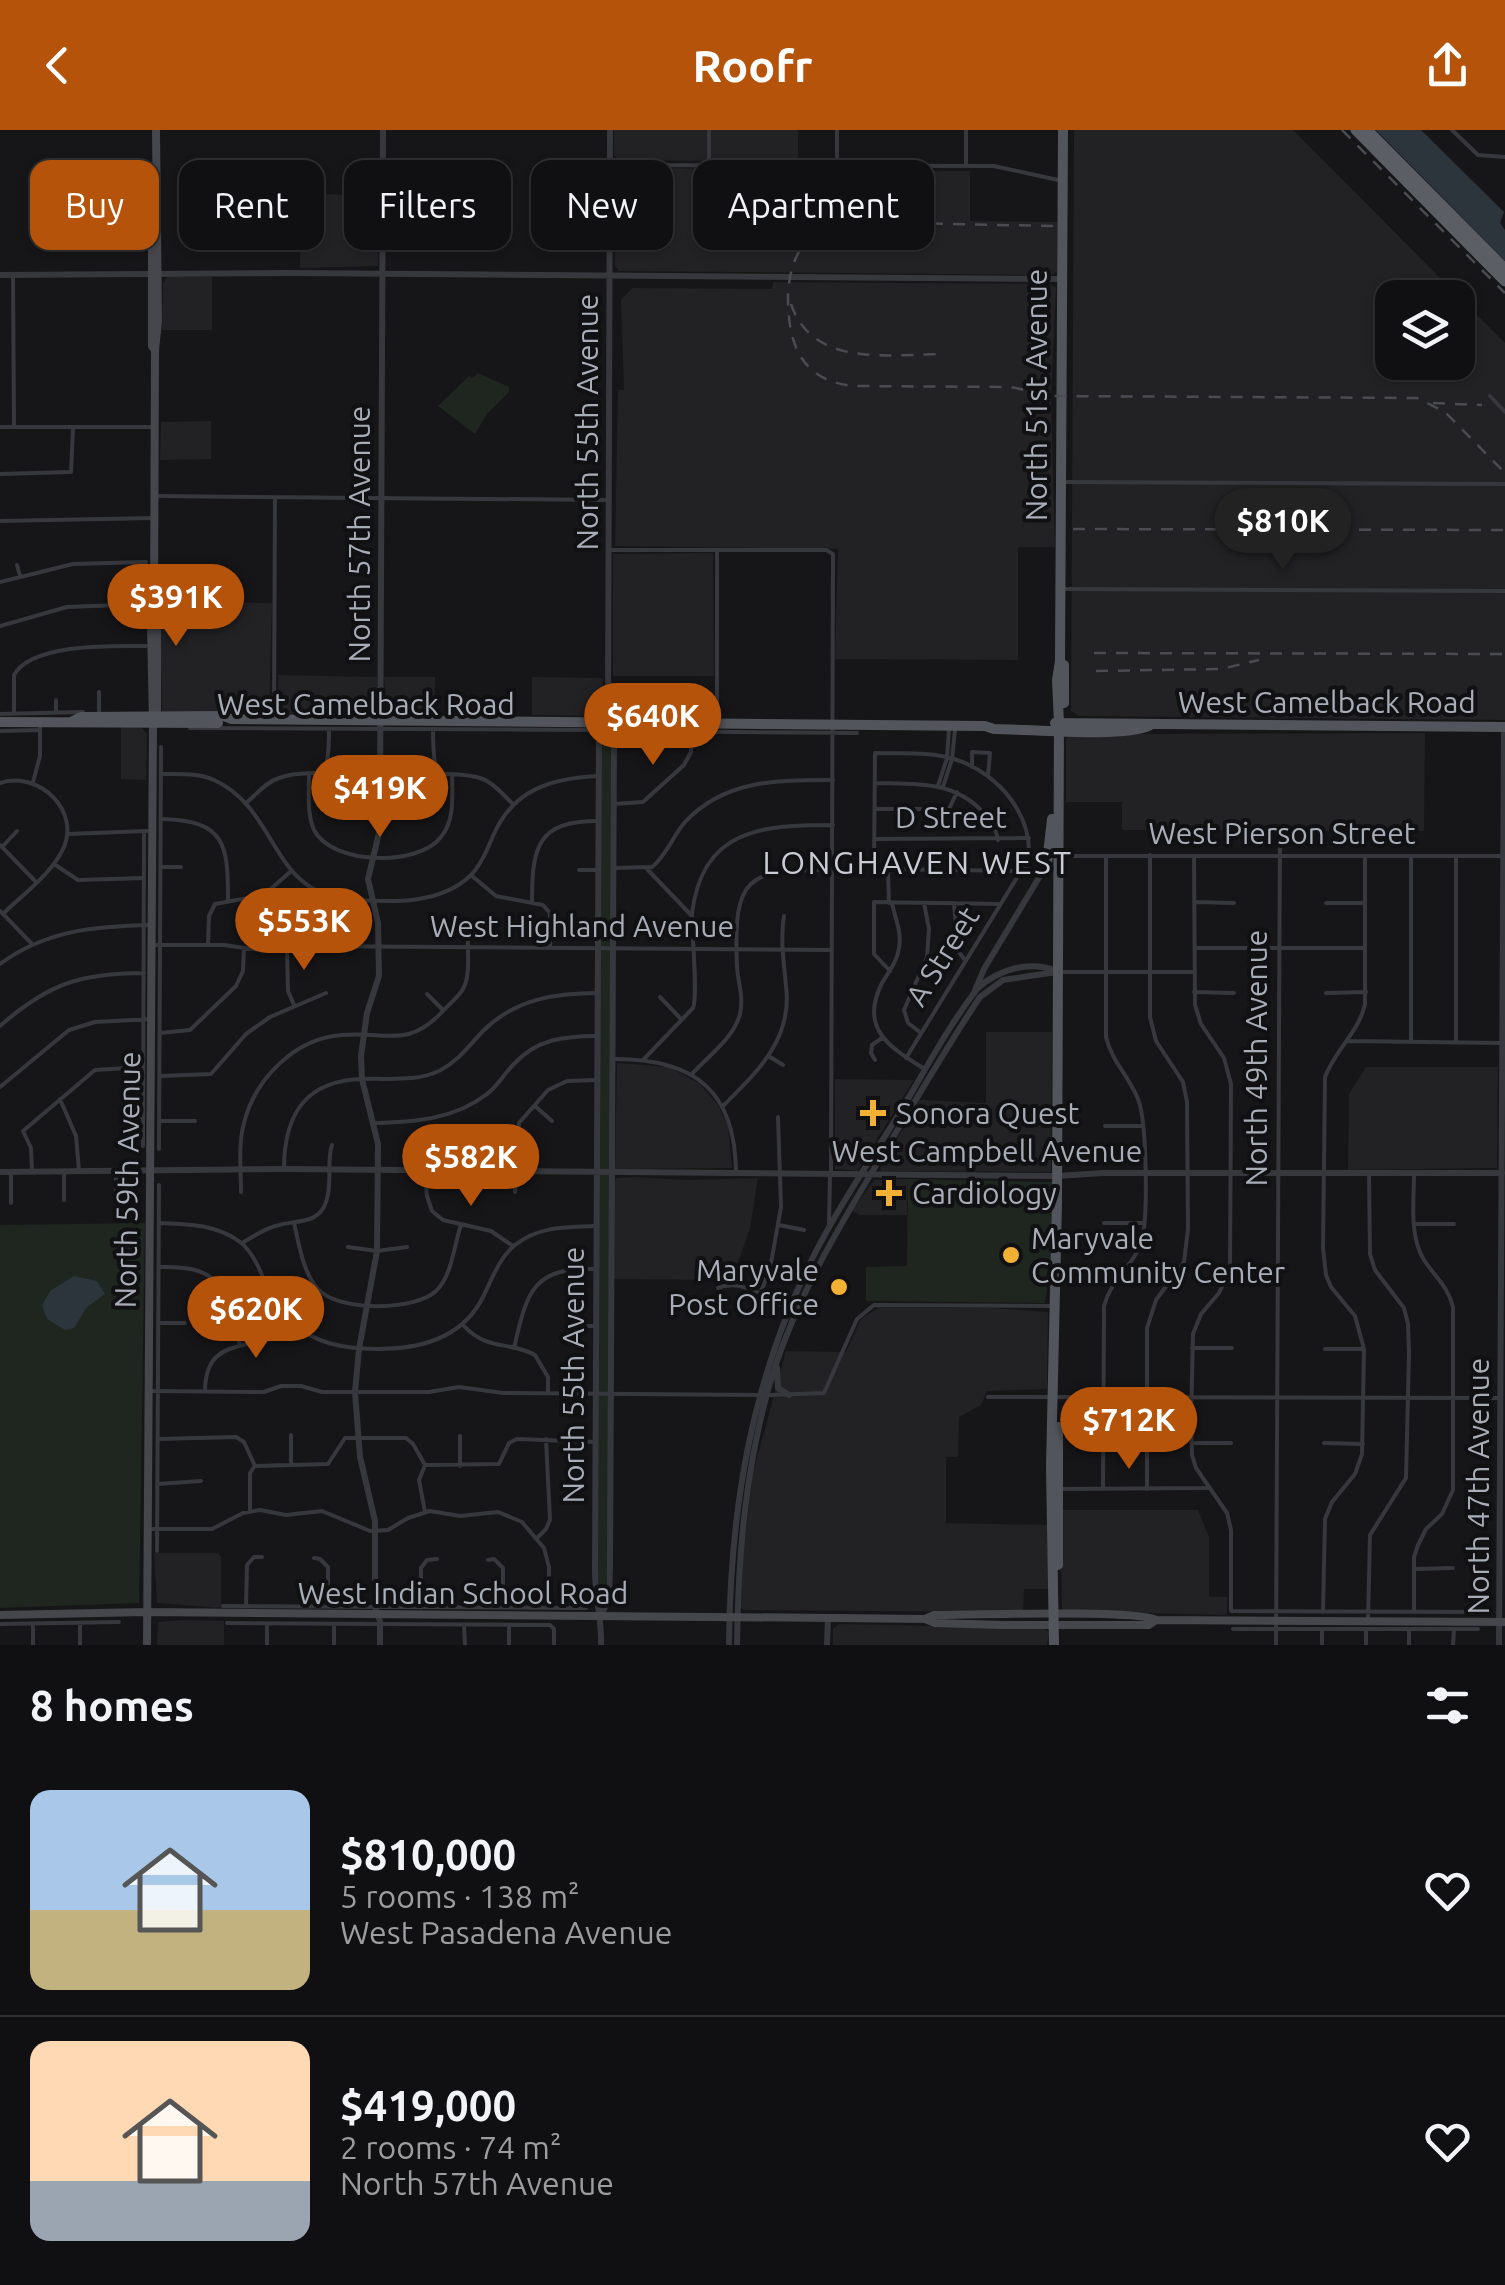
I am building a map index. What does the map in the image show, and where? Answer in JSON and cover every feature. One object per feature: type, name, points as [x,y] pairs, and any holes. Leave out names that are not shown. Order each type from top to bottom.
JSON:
[{"type":"highway","points":[[1356,130],[1491,267],[1505,275]]},
{"type":"highway","points":[[1367,130],[1505,275]]},
{"type":"main road","name":"North 59th Avenue","points":[[147,1645],[153,1391],[148,1019],[156,945],[148,925],[148,831],[158,750],[153,720],[151,624],[155,427],[152,206],[156,130]]},
{"type":"main road","name":"North 51st Avenue","points":[[1054,1645],[1052,1316],[1056,1306],[1056,680],[1060,661],[1063,130]]},
{"type":"main road","name":"West Camelback Road","points":[[0,722],[40,726],[109,713],[196,726],[230,720],[274,720],[381,725],[604,722],[834,728],[1059,726],[1138,731],[1149,726],[1505,728]]},
{"type":"main road","name":"West Camelback Road","points":[[73,721],[81,724],[224,716],[230,720]]},
{"type":"main road","points":[[1047,863],[1053,810],[1059,794]]},
{"type":"main road","name":"West Indian School Road","points":[[0,1614],[925,1619],[934,1615],[1054,1622],[1148,1616],[1156,1620],[1368,1621],[1409,1625],[1502,1622]]},
{"type":"street","name":"North 57th Avenue","points":[[380,1645],[376,1531],[357,1437],[355,1392],[358,1349],[377,1251],[378,1171],[374,1124],[362,1079],[362,1036],[379,976],[380,947],[368,879],[379,833],[380,808],[383,130]]},
{"type":"street","name":"North 55th Avenue","points":[[610,130],[610,160]]},
{"type":"street","points":[[708,160],[709,130]]},
{"type":"street","points":[[837,130],[837,160]]},
{"type":"street","points":[[966,130],[966,166]]},
{"type":"street","points":[[1452,130],[1478,155],[1505,156]]},
{"type":"street","points":[[934,166],[1002,167],[1063,180]]},
{"type":"street","name":"North 55th Avenue","points":[[602,1645],[602,1616],[610,1583],[614,948],[614,804],[604,722],[610,250]]},
{"type":"street","points":[[0,275],[155,272],[1062,279]]},
{"type":"street","points":[[13,275],[14,427]]},
{"type":"street","points":[[1490,396],[1505,412]]},
{"type":"street","points":[[0,474],[68,473],[72,470],[73,426]]},
{"type":"street","points":[[0,427],[155,427]]},
{"type":"street","points":[[1061,482],[1505,484]]},
{"type":"street","points":[[154,496],[609,500]]},
{"type":"street","points":[[274,720],[275,497]]},
{"type":"street","points":[[0,520],[154,518]]},
{"type":"street","points":[[609,550],[831,551],[834,780],[829,1228]]},
{"type":"street","points":[[717,550],[717,723]]},
{"type":"street","points":[[0,582],[73,564],[146,562]]},
{"type":"street","points":[[17,565],[20,576]]},
{"type":"street","points":[[1060,589],[1505,590]]},
{"type":"street","points":[[0,626],[67,607],[146,604]]},
{"type":"street","points":[[14,714],[14,675],[25,662],[84,648],[146,646]]},
{"type":"street","points":[[99,692],[109,713]]},
{"type":"street","points":[[56,700],[56,713]]},
{"type":"street","name":"West Camelback Road","points":[[0,714],[109,713]]},
{"type":"street","name":"North 55th Avenue","points":[[602,1616],[597,1608],[594,1571],[599,733],[604,722]]},
{"type":"street","name":"West Camelback Road","points":[[196,726],[329,729],[381,725],[514,730],[604,722]]},
{"type":"street","points":[[34,782],[39,765],[40,726]]},
{"type":"street","name":"West Camelback Road","points":[[0,730],[40,726]]},
{"type":"street","points":[[941,786],[956,734],[952,726]]},
{"type":"street","points":[[247,728],[247,740]]},
{"type":"street","name":"West Camelback Road","points":[[626,731],[834,728],[856,733]]},
{"type":"street","name":"North 47th Avenue","points":[[1499,1645],[1505,728]]},
{"type":"street","points":[[247,802],[278,778],[309,775],[326,766],[329,729]]},
{"type":"street","points":[[433,729],[434,765],[444,775],[484,779],[513,804]]},
{"type":"street","points":[[514,730],[514,742]]},
{"type":"street","points":[[614,804],[643,802],[662,779],[688,760],[691,732]]},
{"type":"street","points":[[738,732],[738,739]]},
{"type":"street","name":"North 59th Avenue","points":[[158,750],[159,1149]]},
{"type":"street","points":[[972,767],[972,752],[990,753],[988,777]]},
{"type":"street","points":[[1021,871],[874,869],[875,754],[950,758],[972,767],[988,777],[1016,806],[1029,838]]},
{"type":"street","points":[[161,774],[211,778],[247,802],[290,872],[326,896],[372,900],[426,898],[450,889],[471,875],[500,822],[526,792],[556,779],[599,776]]},
{"type":"street","points":[[309,775],[312,827],[318,836],[335,850],[371,857],[406,856],[427,850],[436,842],[449,824],[452,776]]},
{"type":"street","points":[[0,783],[17,779],[34,782],[55,797],[67,834],[61,854],[53,864],[2,912],[32,944]]},
{"type":"street","points":[[614,868],[646,868],[658,863],[688,820],[726,793],[766,781],[834,780]]},
{"type":"street","points":[[875,783],[941,786],[957,792],[988,817],[998,840]]},
{"type":"street","points":[[874,808],[949,809],[957,792]]},
{"type":"street","points":[[357,808],[404,808]]},
{"type":"street","points":[[161,819],[188,820],[211,829],[222,842],[228,858],[228,899]]},
{"type":"street","points":[[532,902],[534,857],[548,832],[575,821],[598,820]]},
{"type":"street","points":[[644,1059],[696,1001],[692,916],[695,895],[706,870],[733,841],[768,826],[833,825]]},
{"type":"street","points":[[67,834],[148,831]]},
{"type":"street","name":"North 59th Avenue","points":[[143,1146],[143,1067],[148,1019],[144,878],[148,831]]},
{"type":"street","points":[[18,832],[1,846],[36,882]]},
{"type":"street","name":"North 49th Avenue","points":[[1276,1645],[1280,832]]},
{"type":"street","name":"D Street","points":[[874,840],[1029,838]]},
{"type":"street","name":"A Street","points":[[906,1058],[1028,863],[1029,838]]},
{"type":"street","points":[[866,1175],[881,1157],[926,1070],[1047,863],[1059,856]]},
{"type":"street","name":"West Pierson Street","points":[[1059,856],[1505,856]]},
{"type":"street","points":[[1103,1489],[1104,1306],[1112,1282],[1137,1252],[1144,1223],[1140,1102],[1109,1049],[1106,856]]},
{"type":"street","points":[[1147,1489],[1147,1328],[1156,1300],[1176,1276],[1187,1247],[1188,1102],[1183,1082],[1152,1030],[1150,856]]},
{"type":"street","points":[[1194,856],[1194,992],[1201,1024],[1229,1071],[1232,1173],[1230,1270],[1219,1294],[1201,1314],[1191,1348],[1191,1443],[1196,1468],[1208,1488]]},
{"type":"street","points":[[1323,1612],[1325,1519],[1332,1502],[1359,1468],[1363,1444],[1364,1349],[1355,1316],[1326,1275],[1324,1174],[1325,1077],[1362,1017],[1366,992],[1365,856]]},
{"type":"street","points":[[1411,856],[1411,1042]]},
{"type":"street","points":[[1456,856],[1456,1042]]},
{"type":"street","points":[[53,864],[78,880],[144,878]]},
{"type":"street","points":[[160,866],[181,866]]},
{"type":"street","points":[[646,868],[692,916]]},
{"type":"street","points":[[579,870],[598,870]]},
{"type":"street","points":[[692,1074],[728,1037],[739,1018],[739,904],[756,880],[775,871],[833,870]]},
{"type":"street","points":[[888,870],[890,903],[900,938],[896,960],[874,1008],[882,1038],[926,1070]]},
{"type":"street","points":[[208,945],[215,904],[264,895],[290,872]]},
{"type":"street","points":[[471,875],[496,896],[543,905],[550,913],[550,948]]},
{"type":"street","points":[[660,900],[668,892]]},
{"type":"street","points":[[890,970],[874,954],[874,902],[1001,904]]},
{"type":"street","points":[[1194,902],[1234,903]]},
{"type":"street","points":[[921,1033],[908,1023],[904,1010],[928,957],[924,903]]},
{"type":"street","points":[[954,903],[958,951],[966,960]]},
{"type":"street","points":[[1326,903],[1366,903]]},
{"type":"street","points":[[723,1106],[770,1057],[782,1031],[786,1009],[784,916]]},
{"type":"street","points":[[0,964],[32,944],[78,929],[148,925]]},
{"type":"street","points":[[290,935],[288,991],[294,1004]]},
{"type":"street","points":[[241,1192],[244,1120],[264,1080],[280,1062],[324,1038],[419,1032],[462,991],[468,936]]},
{"type":"street","name":"West Highland Avenue","points":[[156,945],[266,951],[380,947],[832,950]]},
{"type":"street","points":[[160,1033],[190,1030],[241,980],[244,947]]},
{"type":"street","points":[[1194,948],[1366,948]]},
{"type":"street","points":[[986,966],[994,980]]},
{"type":"street","points":[[974,993],[1024,968],[1050,968],[1058,972],[1194,972]]},
{"type":"street","points":[[0,1026],[24,1006],[72,979],[144,973]]},
{"type":"street","points":[[729,1645],[748,1476],[763,1395],[793,1310],[890,1128],[994,980]]},
{"type":"street","points":[[160,1076],[211,1074],[246,1034],[294,1004],[326,992]]},
{"type":"street","points":[[1194,992],[1234,993]]},
{"type":"street","points":[[1326,992],[1366,992]]},
{"type":"street","points":[[284,1169],[286,1133],[305,1099],[338,1081],[407,1079],[430,1074],[454,1062],[489,1026],[520,1005],[558,994],[598,993]]},
{"type":"street","points":[[426,994],[444,1010]]},
{"type":"street","points":[[207,997],[215,1005]]},
{"type":"street","points":[[660,997],[682,1020]]},
{"type":"street","points":[[0,1088],[69,1030],[96,1022],[148,1019]]},
{"type":"street","points":[[374,1124],[418,1122],[442,1116],[488,1094],[522,1054],[539,1044],[559,1037],[598,1036]]},
{"type":"street","points":[[875,1060],[872,1045],[882,1038]]},
{"type":"street","points":[[1346,1041],[1502,1043]]},
{"type":"street","points":[[770,1057],[783,1065]]},
{"type":"street","points":[[613,1059],[644,1059],[692,1074],[723,1106],[734,1136],[736,1174]]},
{"type":"street","points":[[32,1171],[31,1148],[23,1132],[96,1070],[143,1067]]},
{"type":"street","points":[[516,1192],[516,1127],[548,1090],[575,1080],[598,1080]]},
{"type":"street","points":[[60,1100],[76,1136],[79,1171]]},
{"type":"street","points":[[534,1106],[552,1122]]},
{"type":"street","points":[[124,1117],[143,1117]]},
{"type":"street","points":[[760,1294],[770,1269],[778,1225],[778,1117]]},
{"type":"street","points":[[160,1122],[194,1121]]},
{"type":"street","points":[[1105,1126],[1143,1126]]},
{"type":"street","points":[[881,1157],[890,1128]]},
{"type":"street","points":[[242,1243],[262,1230],[308,1220],[326,1205],[332,1145]]},
{"type":"street","points":[[470,1155],[470,1171]]},
{"type":"street","name":"West Campbell Avenue","points":[[0,1172],[284,1169],[1057,1176],[1504,1173]]},
{"type":"street","points":[[116,1170],[116,1199]]},
{"type":"street","points":[[64,1171],[64,1200]]},
{"type":"street","points":[[426,1171],[427,1196],[432,1210],[443,1220],[491,1230],[513,1246]]},
{"type":"street","points":[[11,1172],[11,1202]]},
{"type":"street","points":[[1414,1172],[1414,1224],[1422,1258],[1442,1281],[1453,1306],[1454,1398],[1453,1490],[1442,1514],[1426,1529],[1418,1545],[1414,1612]]},
{"type":"street","points":[[1366,1645],[1370,1535],[1406,1478],[1408,1398],[1408,1324],[1404,1308],[1376,1270],[1370,1254],[1368,1174]]},
{"type":"street","name":"North 59th Avenue","points":[[157,1551],[152,1529],[158,1438],[153,1391],[158,1323],[159,1185]]},
{"type":"street","points":[[829,1204],[840,1216]]},
{"type":"street","points":[[737,1645],[733,1536],[746,1452],[793,1310],[829,1228],[840,1216]]},
{"type":"street","points":[[158,1223],[198,1225],[242,1243],[275,1304],[292,1324],[326,1344],[358,1349],[417,1347],[434,1342],[463,1326],[513,1246],[545,1230],[596,1226]]},
{"type":"street","points":[[294,1223],[310,1277],[318,1290],[342,1303],[366,1305],[420,1302],[438,1289],[461,1226]]},
{"type":"street","points":[[1104,1224],[1144,1223]]},
{"type":"street","points":[[1414,1224],[1454,1224]]},
{"type":"street","points":[[778,1225],[804,1230]]},
{"type":"street","points":[[348,1247],[377,1251],[408,1247]]},
{"type":"street","points":[[158,1267],[192,1267],[208,1274],[221,1288],[240,1345]]},
{"type":"street","points":[[514,1348],[537,1284],[563,1269],[596,1269]]},
{"type":"street","points":[[718,1288],[736,1285],[793,1310]]},
{"type":"street","points":[[153,1391],[264,1392],[291,1386],[322,1392],[429,1392],[459,1387],[502,1393],[818,1395],[828,1390],[857,1320],[874,1305],[1056,1306]]},
{"type":"street","points":[[158,1323],[185,1323]]},
{"type":"street","points":[[205,1390],[206,1371],[224,1350],[272,1339],[292,1324]]},
{"type":"street","points":[[463,1326],[489,1344],[527,1351],[542,1363],[548,1376],[548,1393]]},
{"type":"street","points":[[569,1326],[596,1326]]},
{"type":"street","points":[[1191,1348],[1232,1348]]},
{"type":"street","points":[[1325,1349],[1364,1349]]},
{"type":"street","points":[[776,1364],[778,1388],[789,1395]]},
{"type":"street","points":[[988,1396],[1501,1398]]},
{"type":"street","points":[[291,1435],[291,1466]]},
{"type":"street","points":[[158,1438],[236,1436],[244,1442],[255,1466]]},
{"type":"street","points":[[460,1436],[460,1466]]},
{"type":"street","points":[[255,1466],[328,1464],[342,1439],[357,1437],[406,1438],[424,1465]]},
{"type":"street","points":[[424,1465],[494,1466],[502,1460],[513,1439],[596,1442]]},
{"type":"street","points":[[538,1537],[549,1523],[546,1439]]},
{"type":"street","points":[[1191,1443],[1231,1443]]},
{"type":"street","points":[[1324,1444],[1363,1444]]},
{"type":"street","points":[[424,1465],[419,1480],[425,1512]]},
{"type":"street","points":[[250,1511],[250,1473],[255,1466]]},
{"type":"street","points":[[157,1484],[201,1482]]},
{"type":"street","points":[[1054,1489],[1208,1488]]},
{"type":"street","name":"West Indian School Road","points":[[1208,1488],[1226,1512],[1231,1530],[1231,1611],[1322,1629],[1414,1612],[1488,1612]]},
{"type":"street","points":[[152,1529],[212,1529],[250,1511],[267,1510],[286,1515],[322,1511],[361,1530],[376,1531],[392,1529],[425,1512],[460,1516],[498,1512],[522,1522],[538,1537],[548,1560],[549,1608]]},
{"type":"street","points":[[733,1536],[739,1564]]},
{"type":"street","points":[[246,1606],[247,1565],[254,1557],[262,1558]]},
{"type":"street","points":[[314,1558],[328,1566],[328,1607]]},
{"type":"street","points":[[421,1608],[421,1568],[427,1560],[436,1559]]},
{"type":"street","points":[[488,1560],[503,1568],[509,1645]]},
{"type":"street","points":[[1414,1569],[1453,1568]]},
{"type":"street","name":"West Indian School Road","points":[[223,1606],[328,1607],[464,1624],[549,1608],[586,1608]]},
{"type":"street","name":"West Indian School Road","points":[[226,1622],[334,1623],[421,1608],[505,1616],[553,1626],[554,1645]]},
{"type":"street","name":"West Indian School Road","points":[[1233,1629],[1323,1612],[1368,1621]]},
{"type":"street","points":[[828,1618],[828,1645]]},
{"type":"street","points":[[80,1622],[80,1645]]},
{"type":"street","points":[[0,1624],[119,1622]]},
{"type":"street","points":[[266,1645],[267,1622]]},
{"type":"street","points":[[334,1623],[334,1645]]},
{"type":"street","points":[[33,1624],[34,1645]]},
{"type":"street","points":[[464,1624],[464,1645]]},
{"type":"street","points":[[1408,1645],[1409,1625]]},
{"type":"street","name":"West Indian School Road","points":[[1409,1625],[1478,1629]]},
{"type":"street","points":[[1322,1629],[1322,1645]]},
{"type":"street","points":[[1454,1629],[1454,1645]]},
{"type":"shaded area","points":[[614,130],[798,130],[798,160],[621,160],[614,156]]},
{"type":"shaded area","points":[[1074,130],[1293,130],[1442,280],[1375,280],[1375,380],[1475,380],[1475,313],[1505,343],[1505,720],[1079,716],[1071,711]]},
{"type":"shaded area","points":[[1376,130],[1421,130],[1504,212],[1500,223],[1505,230],[1505,261]]},
{"type":"shaded area","points":[[673,168],[693,168],[693,250],[934,250],[934,171],[970,171],[970,221],[1057,222],[1057,272],[1051,275],[618,271],[615,250],[673,250]]},
{"type":"shaded area","points":[[324,194],[344,195],[344,250],[378,250],[378,266],[300,268],[300,250],[324,250]]},
{"type":"shaded area","points":[[167,277],[212,277],[212,330],[162,330],[163,283]]},
{"type":"shaded area","points":[[773,282],[1056,287],[1051,398],[1055,547],[1018,547],[1018,660],[835,659],[838,549],[615,546],[618,390],[624,390],[621,300],[632,288],[772,289]]},
{"type":"shaded area","points":[[478,373],[509,387],[509,392],[487,414],[475,434],[438,406],[469,376]]},
{"type":"shaded area","points":[[211,421],[211,459],[160,460],[161,422]]},
{"type":"shaded area","points":[[713,553],[714,676],[613,676],[613,554]]},
{"type":"shaded area","points":[[160,602],[272,603],[269,713],[162,712]]},
{"type":"shaded area","points":[[278,675],[377,677],[377,712],[279,714]]},
{"type":"shaded area","points":[[384,677],[435,677],[435,714],[386,714]]},
{"type":"shaded area","points":[[532,677],[603,678],[602,712],[598,716],[532,715]]},
{"type":"shaded area","points":[[121,726],[141,727],[147,734],[146,780],[121,779]]},
{"type":"shaded area","points":[[606,728],[611,731],[608,1564],[603,1607],[597,1570],[601,736]]},
{"type":"shaded area","points":[[1425,733],[1424,831],[1122,830],[1122,802],[1066,802],[1066,738],[1070,734]]},
{"type":"shaded area","points":[[986,1032],[1052,1032],[1051,1172],[881,1171],[920,1100],[986,1103]]},
{"type":"shaded area","points":[[617,1063],[669,1067],[700,1084],[718,1105],[728,1126],[732,1168],[615,1169]]},
{"type":"shaded area","points":[[1366,1067],[1498,1067],[1497,1168],[1348,1170],[1349,1094]]},
{"type":"shaded area","points":[[835,1079],[914,1080],[857,1171],[835,1169]]},
{"type":"shaded area","points":[[633,1177],[758,1178],[750,1228],[732,1280],[614,1279],[614,1181]]},
{"type":"shaded area","points":[[908,1179],[907,1215],[860,1215],[852,1211],[874,1180]]},
{"type":"shaded area","points":[[908,1179],[1052,1182],[1052,1249],[1045,1303],[866,1301],[866,1267],[907,1266]]},
{"type":"shaded area","points":[[145,1223],[139,1603],[0,1608],[0,1225]]},
{"type":"shaded area","points":[[74,1276],[97,1281],[105,1294],[87,1307],[74,1328],[65,1330],[47,1319],[42,1305],[50,1291]]},
{"type":"shaded area","points":[[878,1308],[1048,1312],[1047,1389],[987,1391],[981,1405],[959,1417],[958,1457],[946,1457],[946,1523],[1048,1525],[1048,1589],[1024,1589],[1023,1612],[741,1608],[753,1473],[786,1351],[846,1352],[861,1319]]},
{"type":"shaded area","points":[[1061,1510],[1198,1510],[1209,1537],[1209,1597],[1227,1597],[1227,1615],[1062,1611]]},
{"type":"shaded area","points":[[154,1553],[218,1553],[221,1608],[157,1603]]},
{"type":"shaded area","points":[[224,1621],[224,1645],[157,1645],[158,1622]]},
{"type":"shaded area","points":[[839,1624],[1044,1628],[1049,1633],[1047,1645],[833,1645],[833,1629]]},
{"type":"railway","points":[[1342,130],[1505,293]]},
{"type":"railway","points":[[1053,226],[849,222],[821,230],[796,257],[789,282],[791,330],[801,357],[821,377],[854,386],[1011,387],[1052,396],[1417,398],[1445,412],[1505,473]]},
{"type":"railway","points":[[791,304],[802,325],[835,348],[878,355],[945,354]]},
{"type":"railway","points":[[1433,403],[1482,405]]},
{"type":"railway","points":[[1073,529],[1505,530]]},
{"type":"railway","points":[[1094,653],[1505,654]]},
{"type":"railway","points":[[1096,671],[1221,669],[1259,660]]},
{"type":"place","name":"Sonora Quest","points":[[873,1113]]},
{"type":"place","name":"Cardiology","points":[[889,1193]]},
{"type":"place","name":"Maryvale Community Center","points":[[1011,1255]]},
{"type":"place","name":"Maryvale Post Office","points":[[839,1287]]},
{"type":"district","name":"LONGHAVEN WEST","points":[[918,862]]}]
